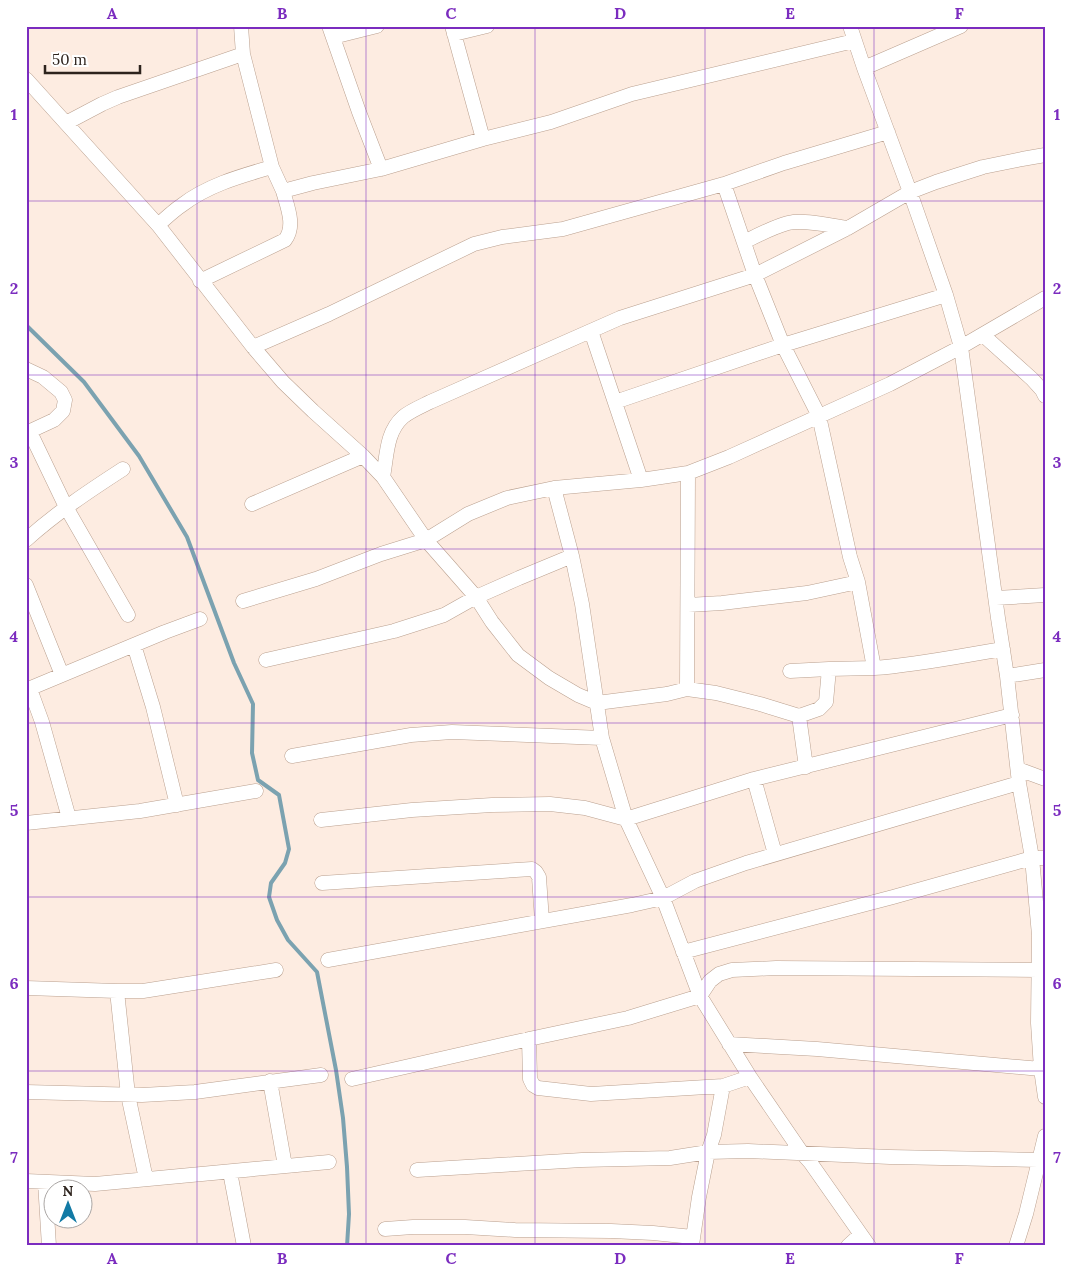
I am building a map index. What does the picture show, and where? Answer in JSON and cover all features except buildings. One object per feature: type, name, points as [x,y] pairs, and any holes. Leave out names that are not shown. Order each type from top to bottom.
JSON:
[{"type":"street","points":[[200,280],[285,240],[290,229],[290,216],[283,191],[272,168],[242,54],[241,26]]},
{"type":"street","points":[[377,26],[331,32],[381,169]]},
{"type":"street","points":[[483,138],[453,30],[487,26]]},
{"type":"street","points":[[850,26],[946,295],[961,347],[1007,676],[1018,776],[1038,858],[1042,935],[1038,970],[1041,1069],[1044,1091]]},
{"type":"street","points":[[864,68],[961,26]]},
{"type":"street","points":[[283,191],[381,169],[483,138],[551,122],[632,94],[854,40]]},
{"type":"street","points":[[66,123],[118,97],[242,54]]},
{"type":"street","points":[[26,80],[158,225],[253,347],[283,382],[383,477],[426,540],[476,597],[492,622],[518,655],[549,678],[578,695],[597,703],[667,694],[687,689],[716,693],[799,716],[819,710],[826,702],[829,669]]},
{"type":"street","points":[[253,347],[329,314],[474,244],[502,237],[562,229],[724,184],[784,163],[888,132]]},
{"type":"street","points":[[383,477],[390,437],[394,426],[404,416],[430,402],[628,315],[755,275],[848,228],[910,192],[983,167],[1045,155]]},
{"type":"street","points":[[158,225],[183,204],[206,190],[249,174],[272,168]]},
{"type":"street","points":[[724,184],[755,275],[782,345],[819,416],[850,557],[858,582],[874,668]]},
{"type":"street","points":[[744,242],[790,223],[805,222],[848,228]]},
{"type":"street","points":[[615,402],[782,345],[946,295]]},
{"type":"street","points":[[243,601],[316,579],[381,554],[426,540],[468,514],[507,498],[554,488],[641,480],[688,473],[729,457],[890,384],[961,347],[1044,299]]},
{"type":"street","points":[[591,331],[641,480]]},
{"type":"street","points":[[982,335],[1032,379],[1045,396]]},
{"type":"street","points":[[26,370],[43,377],[61,392],[65,400],[63,411],[54,420],[28,433],[66,507],[128,615]]},
{"type":"street","points":[[252,504],[363,456]]},
{"type":"street","points":[[26,540],[66,507],[123,469]]},
{"type":"street","points":[[687,689],[688,473]]},
{"type":"street","points":[[554,488],[572,556],[582,604],[602,738],[626,819],[662,898],[700,996],[750,1077],[865,1240],[848,1246]]},
{"type":"street","points":[[266,660],[394,631],[444,615],[476,597],[572,556]]},
{"type":"street","points":[[688,605],[807,593],[858,582]]},
{"type":"street","points":[[26,585],[62,675]]},
{"type":"street","points":[[996,598],[1045,595]]},
{"type":"street","points":[[69,818],[42,722],[28,690],[200,619]]},
{"type":"street","points":[[134,645],[153,707],[177,805]]},
{"type":"street","points":[[790,671],[901,666],[1002,649]]},
{"type":"street","points":[[1007,676],[1045,670]]},
{"type":"street","points":[[321,820],[412,810],[492,805],[550,804],[585,808],[626,819],[754,779],[1012,715]]},
{"type":"street","points":[[799,716],[806,767]]},
{"type":"street","points":[[292,756],[411,735],[452,732],[602,738]]},
{"type":"street","points":[[328,960],[662,898],[715,873],[1018,776],[1045,779]]},
{"type":"street","points":[[754,779],[775,854]]},
{"type":"street","points":[[26,823],[140,811],[256,791]]},
{"type":"street","points":[[683,952],[1038,858]]},
{"type":"street","points":[[322,883],[532,870],[539,877],[542,921]]},
{"type":"street","points":[[352,1079],[628,1018],[700,996],[710,981],[719,974],[732,970],[776,968],[1038,970]]},
{"type":"street","points":[[26,988],[143,991],[276,970]]},
{"type":"street","points":[[117,991],[128,1095],[146,1179]]},
{"type":"street","points":[[529,1039],[530,1079],[533,1085],[538,1088],[591,1094],[723,1086],[750,1077]]},
{"type":"street","points":[[729,1044],[817,1049],[1041,1069]]},
{"type":"street","points":[[26,1092],[142,1096],[196,1092],[321,1075]]},
{"type":"street","points":[[270,1082],[285,1166]]},
{"type":"street","points":[[385,1229],[465,1227],[515,1230],[611,1231],[653,1234],[693,1242],[699,1197],[708,1152],[714,1135],[723,1086]]},
{"type":"street","points":[[1016,1246],[1026,1214],[1045,1136]]},
{"type":"street","points":[[417,1170],[582,1160],[670,1158],[708,1152],[748,1151],[1038,1160]]},
{"type":"street","points":[[92,1184],[329,1162]]},
{"type":"street","points":[[230,1172],[244,1246]]},
{"type":"street","points":[[26,1181],[42,1182]]},
{"type":"street","points":[[47,1230],[48,1246]]},
{"type":"waterway","points":[[26,325],[84,382],[139,456],[187,537],[234,663],[253,704],[252,753],[258,780],[279,795],[289,849],[285,863],[271,883],[269,897],[277,920],[288,940],[317,972],[336,1070],[343,1118],[347,1167],[349,1214],[347,1246]]}]
